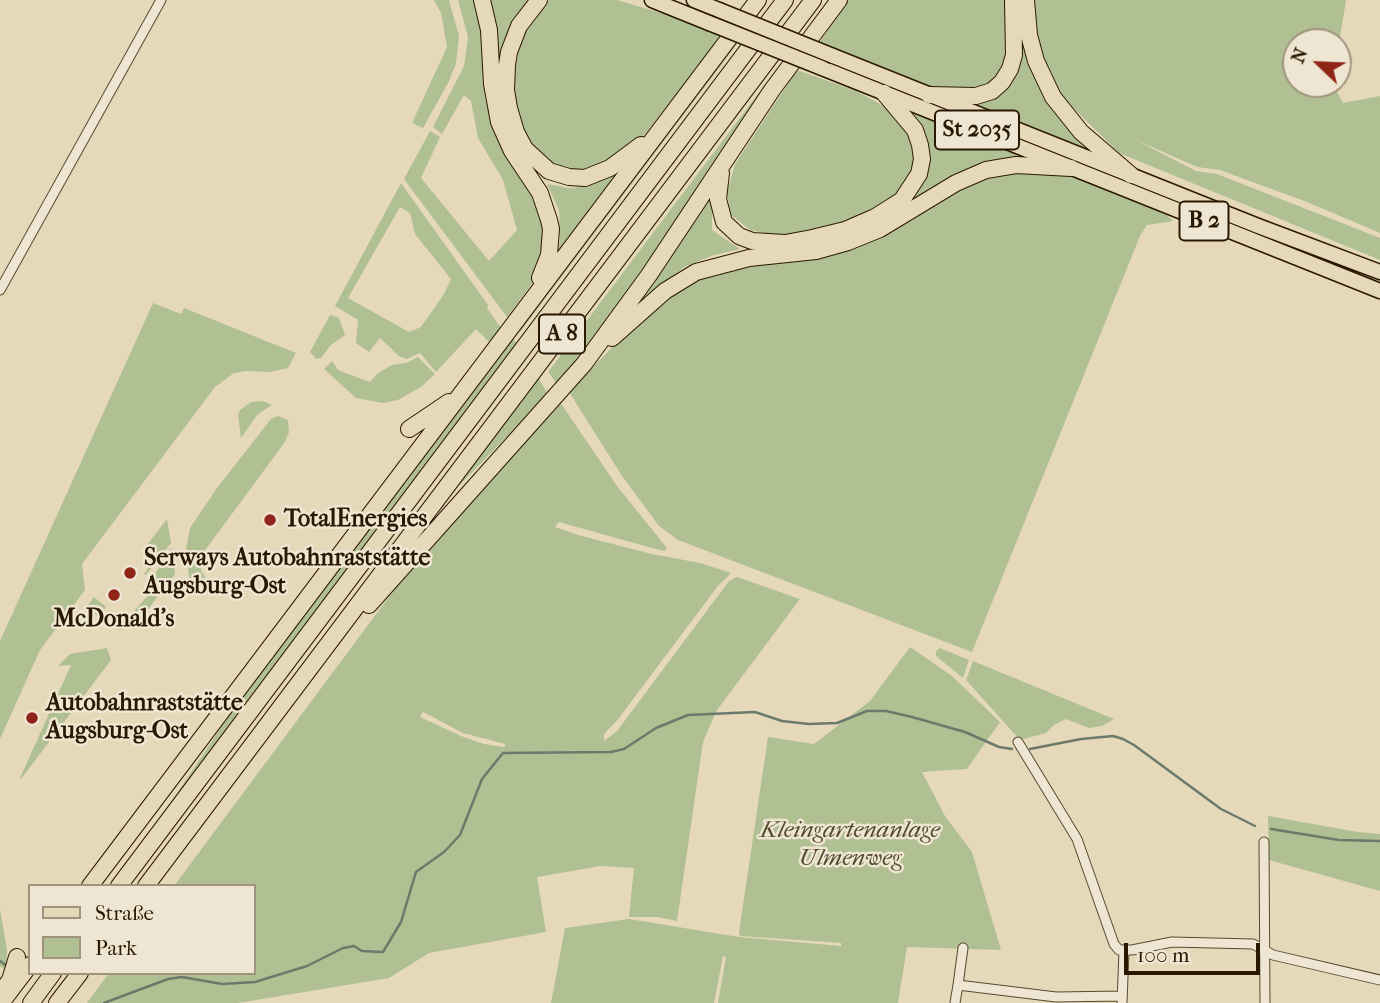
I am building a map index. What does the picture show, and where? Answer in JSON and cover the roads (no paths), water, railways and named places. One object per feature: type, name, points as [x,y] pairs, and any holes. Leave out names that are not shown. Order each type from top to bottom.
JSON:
[{"type":"highway","points":[[482,0],[489,30],[492,84],[499,122],[512,152],[540,193],[551,229],[551,244],[545,267],[523,312]]},
{"type":"highway","points":[[539,0],[525,16],[513,38],[506,77],[507,99],[513,124],[532,157],[559,175],[578,178],[592,176],[610,169],[667,122]]},
{"type":"highway","points":[[92,884],[758,0]]},
{"type":"highway","name":"A 8","points":[[121,884],[785,0]]},
{"type":"highway","name":"A 8","points":[[148,884],[813,0]]},
{"type":"highway","points":[[310,668],[584,363],[649,275],[772,90],[839,0]]},
{"type":"highway","points":[[929,95],[976,96],[992,91],[1002,82],[1014,55],[1013,0]]},
{"type":"highway","points":[[1026,0],[1029,35],[1036,61],[1053,97],[1081,132],[1131,175]]},
{"type":"highway","points":[[727,156],[719,183],[719,206],[724,222],[739,236],[752,241],[785,243],[845,230],[902,200],[919,174],[922,159],[915,130],[884,93]]},
{"type":"highway","points":[[584,363],[657,297],[696,272],[749,258],[816,251],[848,242],[880,229],[956,183],[986,170],[1016,165],[1071,168]]},
{"type":"highway","points":[[409,429],[464,389]]},
{"type":"highway","points":[[0,994],[23,961]]},
{"type":"highway","points":[[1,1003],[23,961]]},
{"type":"highway","points":[[31,1003],[52,975]]},
{"type":"highway","points":[[57,1003],[78,975]]},
{"type":"main road","name":"St 2035","points":[[652,0],[1071,168]]},
{"type":"main road","name":"B 2","points":[[694,0],[1380,272]]},
{"type":"main road","name":"B 2","points":[[1071,168],[1380,291]]},
{"type":"street","points":[[0,290],[161,0]]},
{"type":"street","points":[[1018,742],[1077,839],[1114,944],[1124,951],[1172,942],[1254,943],[1273,956],[1380,979]]},
{"type":"street","points":[[1264,842],[1265,1003]]},
{"type":"street","points":[[955,1003],[963,948]]},
{"type":"street","points":[[958,985],[1056,1000],[1122,999],[1124,951]]},
{"type":"waterway","points":[[104,1003],[168,979],[182,977],[222,984],[255,982],[307,966],[343,948],[354,946],[362,951],[383,952],[401,922],[416,872],[444,852],[460,835],[482,779],[503,753],[611,752],[624,749],[656,728],[688,715],[755,712],[782,721],[809,724],[837,723],[867,711],[886,711],[912,717],[1012,749]]},
{"type":"waterway","points":[[1030,749],[1081,739],[1113,736],[1123,739],[1221,809],[1255,826]]},
{"type":"waterway","points":[[1271,829],[1339,840],[1380,841]]},
{"type":"waterway","points":[[0,961],[8,967]]},
{"type":"place","name":"TotalEnergies","points":[[270,520]]},
{"type":"place","name":"Serways Autobahnraststätte Augsburg-Ost","points":[[130,573]]},
{"type":"place","name":"McDonald's","points":[[114,595]]},
{"type":"place","name":"Autobahnraststätte Augsburg-Ost","points":[[32,718]]},
{"type":"park label","name":"Kleingartenanlage Ulmenweg","points":[[850,845]]}]
